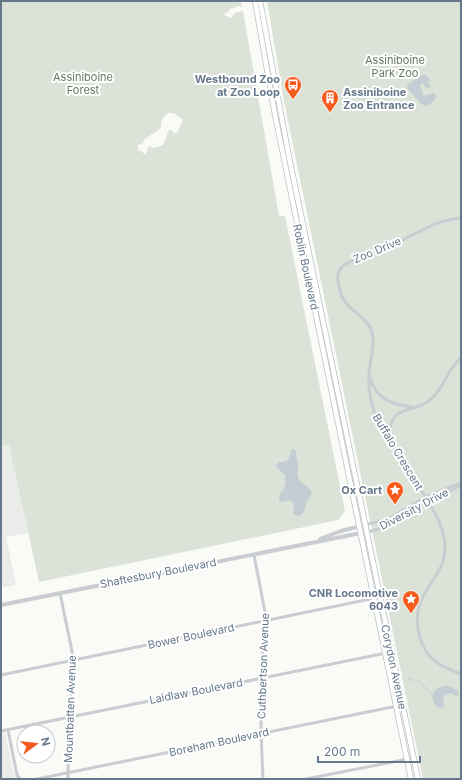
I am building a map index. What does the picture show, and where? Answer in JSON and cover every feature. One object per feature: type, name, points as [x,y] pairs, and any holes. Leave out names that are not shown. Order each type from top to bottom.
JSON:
[{"type":"main road","name":"Roblin Boulevard","points":[[255,1],[276,117],[361,533]]},
{"type":"main road","name":"Roblin Boulevard","points":[[260,1],[289,158],[366,532]]},
{"type":"main road","name":"Corydon Avenue","points":[[366,532],[418,779]]},
{"type":"main road","name":"Corydon Avenue","points":[[361,533],[411,779]]},
{"type":"street","name":"Zoo Drive","points":[[369,376],[373,343],[372,334],[366,320],[344,300],[338,281],[340,269],[347,263],[391,246],[432,224],[444,220],[461,218]]},
{"type":"street","points":[[388,438],[389,426],[394,418],[403,411],[424,404],[436,395],[456,362],[461,357]]},
{"type":"street","points":[[369,376],[374,389],[386,400],[397,405],[415,407]]},
{"type":"street","name":"Buffalo Crescent","points":[[369,376],[373,409],[378,422],[428,502],[441,526],[444,541],[443,562],[440,570],[420,603],[417,619],[419,631],[424,647],[432,659],[444,667],[461,674]]},
{"type":"street","name":"Diversity Drive","points":[[365,525],[392,517],[425,497],[461,484]]},
{"type":"street","name":"Diversity Drive","points":[[366,532],[389,525],[461,484]]},
{"type":"street","name":"Shaftesbury Boulevard","points":[[314,542],[341,531],[365,525]]},
{"type":"street","name":"Shaftesbury Boulevard","points":[[1,605],[366,532]]},
{"type":"street","name":"Cuthbertson Avenue","points":[[254,555],[265,612],[261,678],[263,779]]},
{"type":"street","name":"Mountbatten Avenue","points":[[60,593],[74,660],[69,718],[68,779]]},
{"type":"street","name":"Bower Boulevard","points":[[1,675],[380,597]]},
{"type":"street","name":"Laidlaw Boulevard","points":[[1,731],[392,652]]},
{"type":"street","name":"Boreham Boulevard","points":[[37,779],[402,705]]},
{"type":"street","points":[[8,730],[17,775],[20,779]]},
{"type":"street","points":[[306,779],[413,758]]},
{"type":"shaded area","points":[[422,75],[426,75],[430,80],[427,82],[431,86],[427,89],[423,83],[420,84],[423,96],[434,93],[436,96],[435,100],[427,106],[421,104],[407,88],[408,84]]},
{"type":"shaded area","points":[[9,444],[28,533],[6,537],[16,585],[1,588],[1,446]]},
{"type":"shaded area","points":[[292,449],[296,451],[299,480],[310,489],[312,493],[306,503],[304,512],[299,516],[293,513],[293,502],[290,500],[281,502],[279,500],[285,484],[285,475],[275,466],[279,462],[288,460]]},
{"type":"shaded area","points":[[446,685],[457,690],[459,695],[445,695],[443,697],[444,707],[439,708],[436,706],[432,697],[436,689]]},
{"type":"shaded area","points":[[5,732],[15,779],[1,779],[1,733]]},
{"type":"green space","name":"Assiniboine Forest","points":[[1,1],[241,1],[242,7],[237,6],[233,9],[231,8],[224,15],[231,18],[235,13],[243,11],[279,216],[285,216],[345,511],[338,520],[39,582],[9,445],[1,446]],"holes":[[[168,113],[174,113],[183,120],[177,133],[173,133],[172,130],[169,130],[163,145],[154,148],[149,146],[146,154],[139,151],[137,145],[142,144],[145,139],[161,128],[161,121]]]},
{"type":"green space","name":"Assiniboine Park Zoo","points":[[267,1],[461,1],[461,779],[423,779],[284,101]]},
{"type":"waterway","points":[[408,678],[414,681]]},
{"type":"waterway","points":[[418,681],[433,694]]},
{"type":"place","name":"Westbound Zoo at Zoo Loop","points":[[293,100]]},
{"type":"place","name":"Assiniboine Zoo Entrance","points":[[330,113]]},
{"type":"place","name":"Ox Cart","points":[[395,505]]},
{"type":"place","name":"CNR Locomotive 6043","points":[[411,614]]}]
